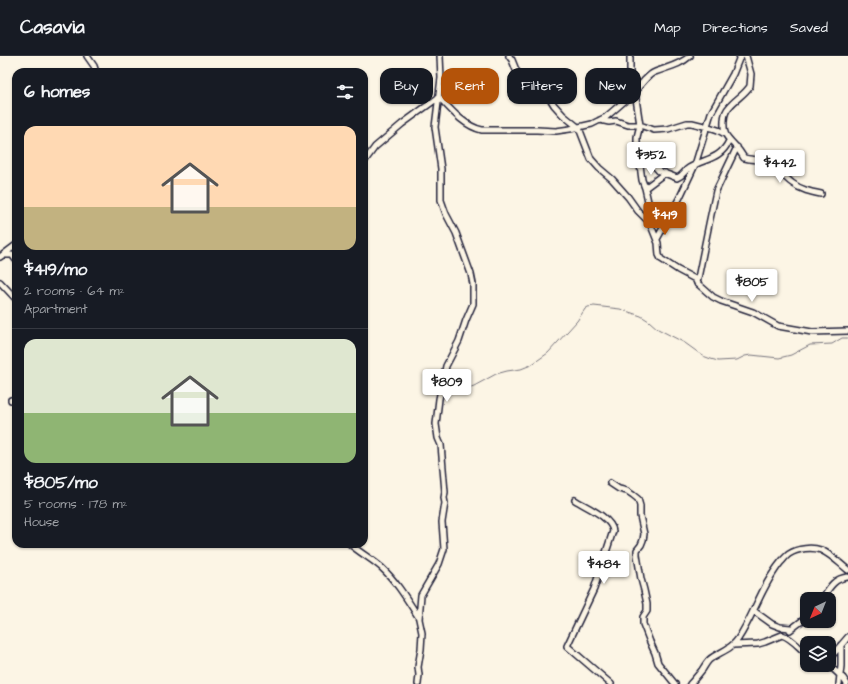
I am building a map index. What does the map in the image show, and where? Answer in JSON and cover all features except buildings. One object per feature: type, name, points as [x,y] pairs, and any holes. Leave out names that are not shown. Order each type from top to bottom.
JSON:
[{"type":"street","points":[[87,56],[95,68]]},
{"type":"street","points":[[418,684],[418,667],[422,633],[419,619],[421,595],[439,564],[444,549],[442,522],[445,492],[440,445],[436,424],[439,399],[446,366],[459,341],[473,304],[474,284],[456,234],[441,200],[441,169],[435,127],[441,78],[440,56]]},
{"type":"street","points":[[509,56],[520,77],[527,83],[547,94],[554,105],[579,128],[591,159],[612,179],[638,211],[650,223]]},
{"type":"street","points":[[630,56],[631,68]]},
{"type":"street","points":[[641,84],[654,72],[680,63],[690,56]]},
{"type":"street","points":[[657,239],[680,197],[694,165],[706,126],[712,113],[742,56]]},
{"type":"street","points":[[746,56],[751,74],[750,86],[730,106],[725,115],[724,130],[729,141],[736,147],[744,158],[756,159],[764,162],[777,170],[793,184],[802,189],[821,194]]},
{"type":"street","points":[[438,97],[467,124],[482,130],[537,130],[556,132],[579,128],[592,124],[606,117],[620,104]]},
{"type":"street","points":[[368,157],[375,147],[402,124],[438,97]]},
{"type":"street","points":[[635,104],[640,125],[637,137],[638,157],[642,180],[646,188],[650,223],[657,239],[659,255],[661,258],[678,270],[695,279],[697,283],[713,297],[753,312],[778,326],[812,332],[848,331]]},
{"type":"street","points":[[598,120],[609,122],[616,121],[628,125],[640,125],[654,130],[668,129],[687,123],[706,126],[718,130],[726,135]]},
{"type":"street","points":[[638,157],[652,163],[657,169],[677,178],[694,165],[718,155],[727,146],[729,141]]},
{"type":"street","points":[[697,283],[716,191],[736,147]]},
{"type":"street","points":[[646,188],[665,173]]},
{"type":"street","points":[[1,256],[12,248]]},
{"type":"street","points":[[1,256],[12,255]]},
{"type":"street","points":[[0,282],[12,295]]},
{"type":"street","points":[[610,483],[619,489],[627,491],[638,499],[644,534],[641,545],[637,550],[637,555],[647,604],[647,611],[643,617],[643,624],[658,663],[675,684]]},
{"type":"street","points":[[575,500],[606,519],[612,526],[613,531],[594,589],[567,646],[611,684]]},
{"type":"street","points":[[355,548],[388,574],[419,619]]},
{"type":"street","points":[[690,684],[709,660],[728,649],[737,641],[748,623],[766,584],[776,568],[788,554],[797,550],[815,548],[840,562],[848,570]]},
{"type":"street","points":[[827,592],[837,579],[848,577]]},
{"type":"street","points":[[754,610],[778,627],[791,628]]},
{"type":"street","points":[[733,645],[758,644],[766,642],[780,636],[800,622]]},
{"type":"street","points":[[778,627],[780,636]]},
{"type":"street","points":[[780,636],[787,636],[800,649]]},
{"type":"street","points":[[836,651],[848,637]]},
{"type":"street","points":[[839,684],[841,645]]},
{"type":"street","points":[[836,671],[847,684]]},
{"type":"waterway","points":[[456,392],[474,386],[496,374],[521,369],[531,365],[548,353],[577,321],[585,309],[594,306],[620,309],[641,316],[658,329],[685,343],[703,356],[718,361],[737,360],[751,355],[779,358],[791,355],[810,345],[832,344],[842,338],[848,338]]}]
